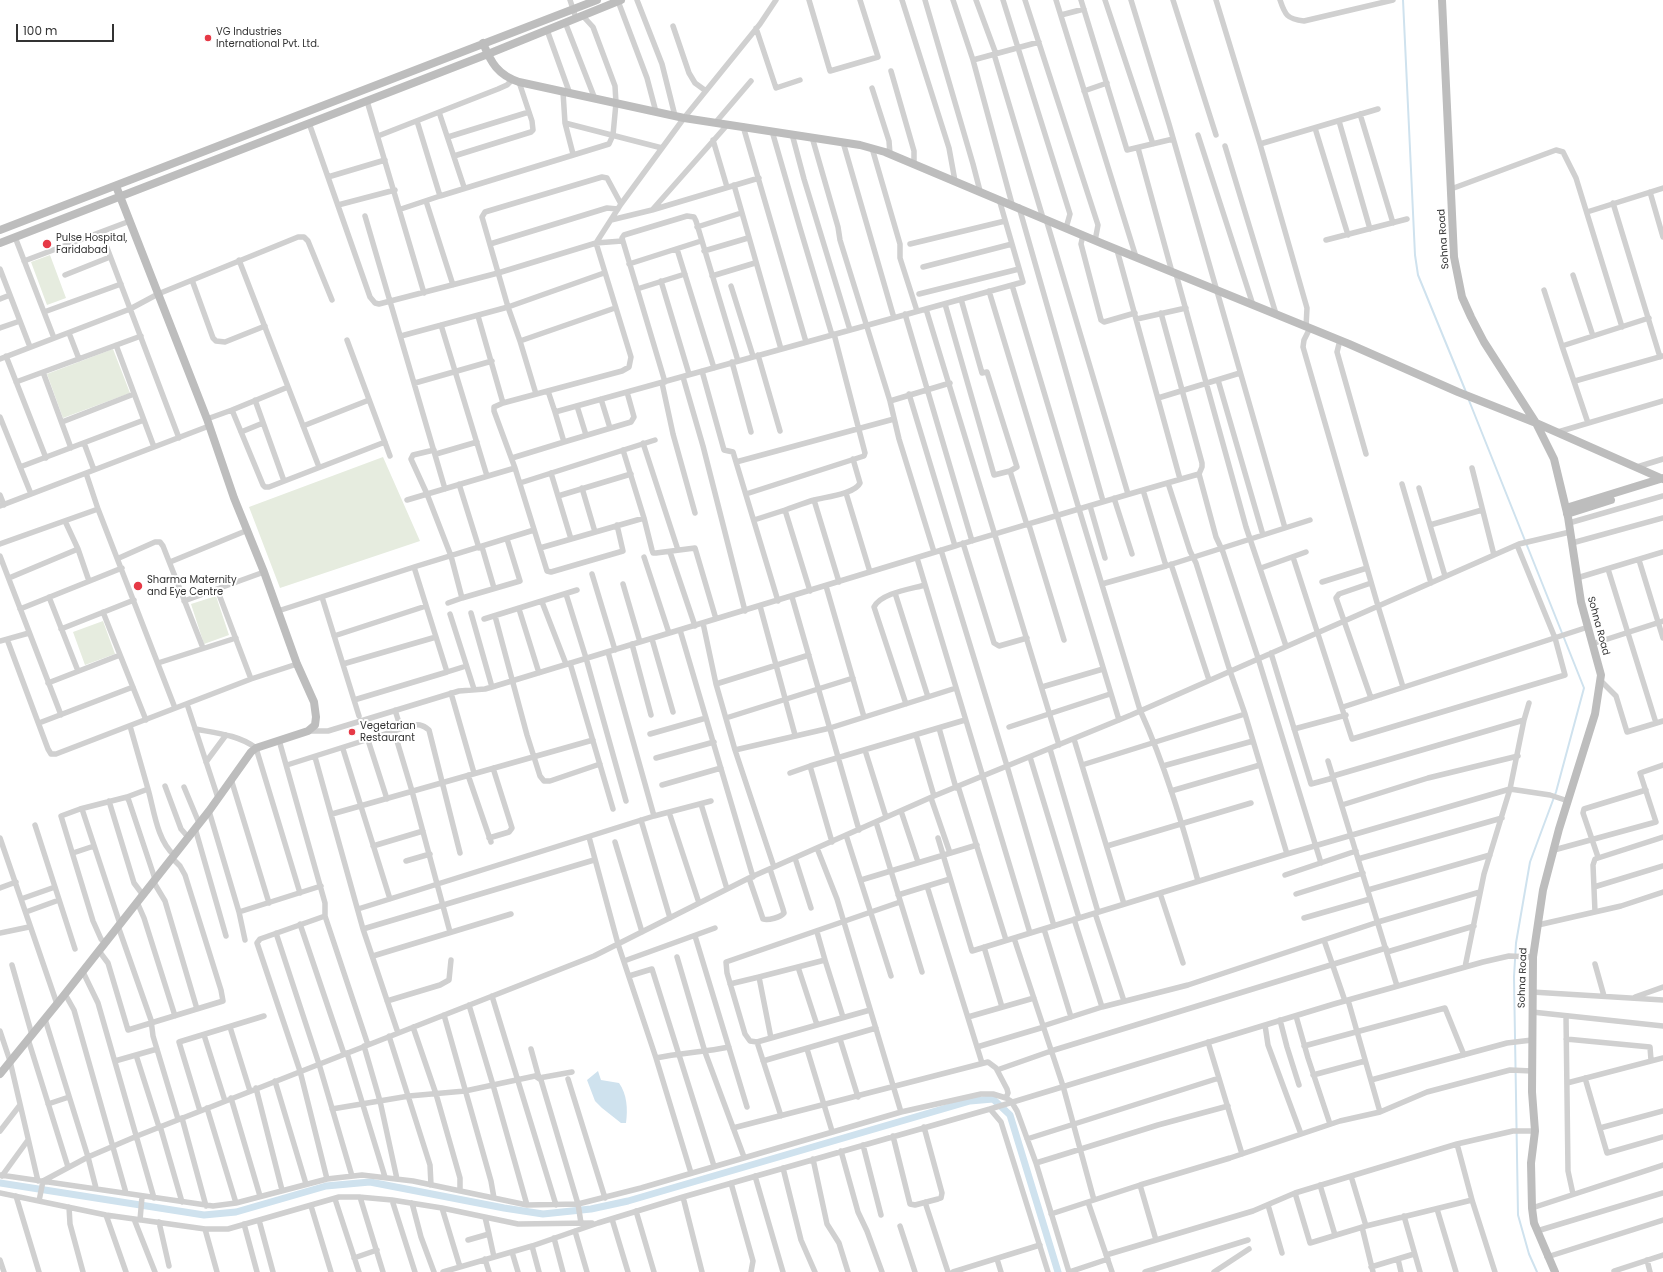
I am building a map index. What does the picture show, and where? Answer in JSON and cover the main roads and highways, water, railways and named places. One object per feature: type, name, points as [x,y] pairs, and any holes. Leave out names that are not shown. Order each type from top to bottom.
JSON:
[{"type":"water","points":[[598,1071],[601,1080],[619,1083],[622,1087],[626,1102],[626,1123],[621,1123],[595,1101],[587,1080]]},
{"type":"waterway","points":[[1403,0],[1415,255],[1418,275],[1466,392]]},
{"type":"waterway","points":[[1468,398],[1584,688],[1556,792],[1530,862],[1516,943],[1514,977],[1518,1215],[1529,1254],[1537,1272]]},
{"type":"waterway","points":[[0,1183],[204,1215],[236,1212],[326,1186],[370,1182],[543,1214],[591,1209],[628,1201],[970,1101],[993,1099],[1010,1115],[1058,1272]]},
{"type":"place","name":"VG Industries International Pvt. Ltd.","points":[[208,38]]},
{"type":"place","name":"Pulse Hospital, Faridabad","points":[[47,244]]},
{"type":"place","name":"Sharma Maternity and Eye Centre","points":[[138,586]]},
{"type":"place","name":"Vegetarian Restaurant","points":[[352,732]]}]
